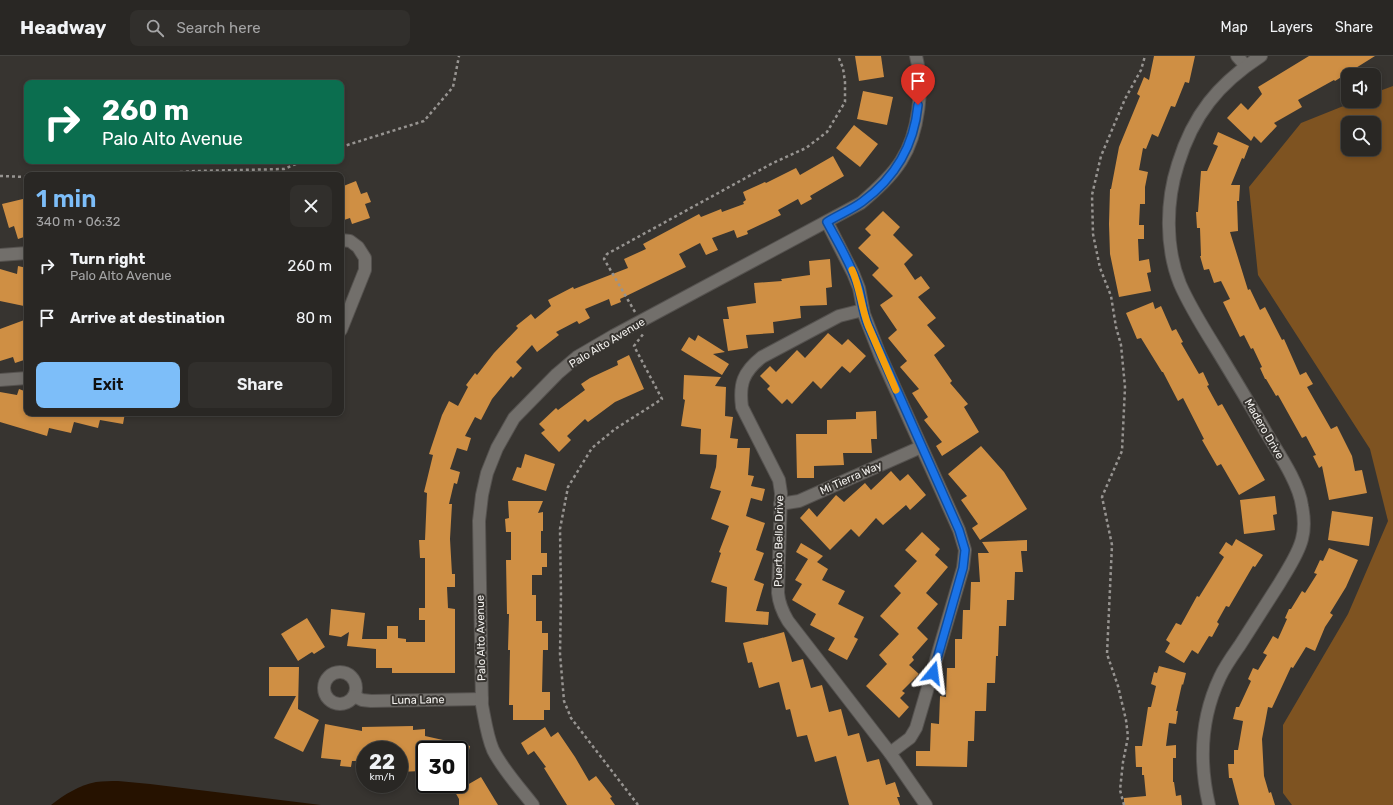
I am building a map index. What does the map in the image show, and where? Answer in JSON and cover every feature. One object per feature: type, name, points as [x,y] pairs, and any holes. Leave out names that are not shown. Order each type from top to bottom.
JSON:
[{"type":"street","name":"Palo Alto Avenue","points":[[533,805],[509,774],[494,750],[486,729],[482,699],[479,521],[482,495],[487,473],[497,448],[514,418],[557,374],[577,358],[861,203],[876,190],[901,161],[910,140],[917,116],[920,94],[916,56]]},
{"type":"street","points":[[1237,56],[1246,66]]},
{"type":"street","name":"Madero Drive","points":[[1209,805],[1204,776],[1203,752],[1204,724],[1212,697],[1220,676],[1296,555],[1302,539],[1304,522],[1302,503],[1297,486],[1192,308],[1180,282],[1172,254],[1169,230],[1170,206],[1174,175],[1192,126],[1220,88],[1236,73],[1261,56]]},
{"type":"street","points":[[827,222],[853,273],[859,288],[863,310],[880,354],[959,530],[965,550],[965,559],[916,728],[910,738],[890,753]]},
{"type":"street","points":[[344,240],[350,241],[358,247],[365,258],[365,270],[344,322]]},
{"type":"street","points":[[0,255],[24,253]]},
{"type":"street","name":"Puerto Bello Drive","points":[[863,310],[839,316],[762,357],[752,364],[741,384],[740,397],[742,407],[779,480],[780,504],[778,592],[780,608],[788,621],[890,753],[926,805]]},
{"type":"street","points":[[0,380],[24,378]]},
{"type":"street","name":"Mi Tierra Way","points":[[780,504],[799,501],[921,447]]},
{"type":"street","name":"Luna Lane","points":[[354,696],[362,700],[371,701],[482,699]]},
{"type":"path","points":[[344,145],[424,121],[453,87],[459,56]]},
{"type":"path","points":[[638,805],[572,718],[564,701],[560,654],[560,528],[568,487],[592,448],[615,429],[662,399],[634,346],[644,333],[641,322],[604,259],[607,254],[771,164],[806,148],[827,132],[845,102],[843,68],[838,56]]},
{"type":"path","points":[[1124,805],[1120,790],[1123,762],[1128,737],[1126,720],[1118,686],[1107,654],[1112,545],[1102,497],[1122,450],[1125,387],[1121,345],[1116,327],[1111,296],[1100,268],[1093,234],[1092,194],[1101,156],[1125,99],[1141,70],[1145,56]]},
{"type":"path","points":[[182,172],[284,169],[296,164]]},
{"type":"path","points":[[0,176],[24,177]]},
{"type":"shaded area","points":[[1393,86],[1393,805],[1292,805],[1283,793],[1283,725],[1348,614],[1388,521],[1370,449],[1258,275],[1249,187],[1301,123],[1341,107],[1381,108],[1381,90]]},
{"type":"shaded area","points":[[104,781],[118,781],[321,805],[51,805],[66,794],[84,785]]},
{"type":"building","points":[[855,56],[881,56],[884,77],[859,81]]},
{"type":"building","points":[[1154,56],[1195,56],[1189,83],[1185,82],[1175,107],[1171,106],[1158,137],[1152,134],[1146,149],[1143,148],[1139,170],[1148,172],[1145,187],[1145,204],[1140,204],[1139,225],[1144,225],[1144,239],[1138,239],[1139,261],[1149,259],[1151,272],[1147,273],[1151,291],[1119,297],[1110,254],[1110,189],[1119,147],[1140,96],[1137,94],[1144,77],[1149,80]]},
{"type":"building","points":[[1309,56],[1375,56],[1356,68],[1341,68],[1341,77],[1298,100],[1302,107],[1274,123],[1277,126],[1261,143],[1254,136],[1251,141],[1227,118],[1241,103],[1248,110],[1262,94],[1258,87]]},
{"type":"building","points":[[863,91],[893,97],[887,125],[857,119]]},
{"type":"building","points":[[854,125],[878,144],[860,167],[836,148]]},
{"type":"building","points":[[1218,132],[1249,146],[1244,159],[1242,158],[1231,185],[1240,185],[1239,201],[1237,201],[1238,231],[1230,232],[1248,290],[1250,289],[1260,310],[1265,307],[1282,340],[1284,339],[1300,375],[1306,372],[1313,384],[1307,387],[1331,429],[1337,426],[1352,456],[1355,471],[1362,470],[1367,493],[1329,500],[1322,466],[1319,468],[1313,456],[1316,455],[1306,436],[1302,438],[1278,395],[1276,396],[1265,379],[1260,368],[1262,367],[1253,348],[1251,349],[1244,335],[1240,337],[1223,302],[1230,299],[1221,281],[1214,283],[1209,269],[1204,270],[1200,256],[1200,228],[1197,228],[1196,212],[1198,212],[1201,171],[1207,171],[1218,146],[1213,144]]},
{"type":"building","points":[[833,156],[844,176],[810,196],[812,199],[801,205],[798,199],[778,210],[781,215],[747,231],[748,234],[737,238],[734,230],[712,238],[718,250],[706,255],[700,243],[679,254],[686,267],[620,299],[621,302],[611,306],[609,299],[585,309],[590,318],[579,324],[577,321],[556,332],[559,335],[537,352],[532,345],[516,362],[522,368],[513,378],[511,376],[492,399],[481,420],[475,417],[465,436],[471,438],[467,451],[457,448],[450,469],[460,472],[457,484],[454,483],[449,504],[452,504],[450,539],[452,574],[455,574],[455,587],[447,587],[448,608],[455,609],[455,673],[392,673],[392,668],[376,668],[376,649],[347,646],[349,632],[341,637],[329,635],[331,609],[365,613],[362,639],[387,639],[387,626],[398,626],[398,638],[406,639],[406,642],[425,642],[425,620],[419,620],[419,608],[425,608],[425,558],[420,558],[419,540],[425,540],[427,493],[424,492],[433,455],[429,454],[442,415],[449,401],[458,406],[468,387],[466,385],[475,373],[477,375],[494,353],[518,328],[516,326],[531,314],[535,319],[551,306],[548,300],[573,287],[574,289],[628,268],[624,259],[646,249],[643,244],[699,214],[701,217],[721,209],[722,212],[744,204],[743,202],[746,200],[743,192],[765,182],[766,183],[796,168],[800,175]]},
{"type":"building","points":[[356,181],[361,194],[367,192],[371,202],[365,204],[370,218],[352,224],[350,218],[344,220],[344,186]]},
{"type":"building","points":[[24,199],[24,237],[18,239],[14,226],[9,228],[2,204]]},
{"type":"building","points":[[883,211],[900,227],[893,235],[913,255],[904,264],[915,280],[921,276],[930,288],[918,297],[936,318],[927,325],[945,346],[934,355],[952,381],[950,383],[968,404],[964,407],[979,432],[942,456],[936,446],[942,442],[924,420],[928,417],[912,393],[919,389],[900,367],[907,361],[888,338],[897,330],[880,305],[893,296],[872,275],[879,268],[858,248],[871,235],[865,229]]},
{"type":"building","points":[[830,259],[832,287],[826,288],[827,305],[800,306],[801,318],[773,322],[774,333],[746,335],[748,348],[728,351],[723,319],[729,319],[727,307],[756,303],[754,283],[782,281],[781,279],[810,275],[809,261]]},
{"type":"building","points":[[18,266],[24,267],[24,306],[0,301],[0,269],[17,274]]},
{"type":"building","points":[[1153,302],[1155,309],[1161,306],[1172,331],[1176,329],[1183,342],[1181,343],[1199,374],[1203,372],[1209,385],[1207,386],[1218,406],[1222,404],[1265,480],[1239,495],[1221,464],[1217,466],[1202,440],[1204,439],[1183,398],[1178,401],[1163,372],[1141,338],[1137,339],[1126,313]]},
{"type":"building","points":[[24,320],[24,360],[15,363],[13,357],[0,361],[0,329]]},
{"type":"building","points":[[828,333],[842,345],[848,339],[866,356],[850,373],[842,366],[821,389],[813,381],[792,404],[787,399],[782,404],[767,389],[770,386],[760,376],[770,366],[776,372],[797,350],[805,358]]},
{"type":"building","points":[[698,335],[725,352],[713,354],[729,364],[722,375],[681,350],[689,337],[695,341]]},
{"type":"building","points":[[629,355],[644,389],[615,402],[588,422],[585,419],[567,436],[571,440],[559,452],[541,433],[545,430],[539,424],[556,408],[558,410],[585,390],[581,384],[590,378],[618,365],[617,361]]},
{"type":"building","points":[[684,375],[721,377],[715,386],[726,387],[725,416],[733,417],[730,438],[738,439],[737,448],[750,448],[748,475],[754,476],[751,486],[765,489],[762,501],[751,498],[746,516],[765,523],[756,550],[764,553],[754,580],[764,584],[756,611],[769,612],[768,625],[725,622],[727,587],[711,582],[721,553],[719,552],[729,526],[711,519],[721,491],[710,488],[716,467],[717,455],[700,454],[701,429],[681,426],[685,400],[683,399]]},
{"type":"building","points":[[19,389],[24,391],[24,416],[124,416],[123,424],[100,420],[98,428],[74,422],[71,433],[49,428],[47,436],[0,422],[0,392],[17,395]]},
{"type":"building","points":[[876,411],[877,439],[871,439],[872,453],[843,453],[844,465],[814,466],[814,478],[797,478],[796,434],[827,434],[827,420],[856,419],[856,412]]},
{"type":"building","points":[[981,446],[1004,472],[1027,509],[980,540],[972,528],[978,524],[961,500],[967,496],[948,474]]},
{"type":"building","points":[[525,454],[555,464],[546,491],[512,480],[517,467],[521,468]]},
{"type":"building","points":[[891,471],[900,481],[908,474],[926,495],[910,510],[906,505],[883,525],[876,518],[859,537],[851,529],[830,550],[800,518],[809,508],[817,517],[836,495],[844,502],[865,483],[871,490]]},
{"type":"building","points":[[1275,496],[1277,514],[1273,515],[1275,530],[1244,534],[1240,500]]},
{"type":"building","points":[[508,501],[543,501],[538,513],[543,512],[541,553],[547,553],[547,567],[542,567],[542,575],[532,575],[532,595],[536,595],[536,621],[542,621],[542,633],[548,633],[548,650],[543,650],[542,692],[550,692],[550,710],[544,710],[544,720],[513,720],[513,705],[509,705],[510,650],[508,650],[509,614],[507,614],[506,560],[511,560],[511,532],[506,532],[505,519],[509,518]]},
{"type":"building","points":[[1332,511],[1373,517],[1369,546],[1328,540]]},
{"type":"building","points":[[922,532],[940,549],[935,555],[948,567],[926,593],[938,604],[917,628],[928,639],[912,657],[914,660],[909,665],[919,674],[902,691],[905,693],[900,698],[909,707],[899,718],[866,686],[887,664],[879,655],[899,634],[880,616],[901,593],[894,586],[917,561],[905,550]]},
{"type":"building","points":[[1236,539],[1263,555],[1255,567],[1253,566],[1229,607],[1226,606],[1217,622],[1219,624],[1212,637],[1209,636],[1198,654],[1192,650],[1184,663],[1165,652],[1170,643],[1166,640],[1176,623],[1181,625],[1197,596],[1199,597],[1224,557],[1219,553],[1226,542],[1232,546]]},
{"type":"building","points":[[1027,540],[1027,551],[1021,551],[1023,572],[1015,572],[1014,600],[1007,600],[1006,626],[999,626],[995,683],[987,683],[986,711],[975,711],[974,741],[968,741],[967,767],[916,766],[916,751],[930,751],[931,723],[939,724],[940,696],[946,697],[947,668],[955,668],[955,639],[962,639],[963,610],[970,610],[971,582],[980,582],[978,553],[989,553],[982,542]]},
{"type":"building","points":[[801,543],[823,556],[817,562],[828,569],[822,580],[845,591],[838,604],[864,617],[854,637],[858,639],[847,660],[828,650],[835,638],[810,625],[816,614],[792,600],[802,584],[795,580],[808,559],[796,552]]},
{"type":"building","points":[[1329,548],[1358,560],[1346,587],[1330,613],[1333,615],[1325,627],[1315,651],[1306,647],[1293,668],[1291,667],[1272,708],[1268,707],[1262,739],[1264,776],[1269,793],[1271,792],[1275,805],[1239,805],[1232,778],[1229,778],[1228,764],[1234,764],[1234,750],[1238,750],[1243,721],[1233,719],[1236,707],[1239,707],[1251,681],[1248,679],[1253,668],[1258,670],[1267,655],[1263,653],[1273,636],[1278,639],[1287,619],[1285,618],[1289,609],[1291,609],[1302,591],[1305,593],[1317,574],[1314,573],[1320,560],[1323,561]]},
{"type":"building","points":[[307,618],[325,647],[314,654],[312,652],[298,661],[281,634]]},
{"type":"building","points":[[784,632],[792,662],[803,659],[811,688],[822,685],[829,712],[841,709],[848,736],[859,733],[867,762],[879,759],[886,785],[895,782],[900,797],[897,797],[900,805],[849,805],[836,756],[815,762],[807,735],[797,737],[790,709],[786,710],[779,682],[759,688],[752,662],[748,663],[743,643]]},
{"type":"building","points":[[1159,666],[1186,673],[1176,711],[1178,711],[1176,724],[1169,723],[1166,746],[1176,745],[1176,758],[1173,758],[1173,782],[1176,796],[1181,795],[1182,805],[1124,805],[1124,798],[1146,796],[1142,767],[1136,767],[1135,746],[1142,746],[1148,707],[1151,707],[1156,686],[1151,684],[1154,672],[1157,673]]},
{"type":"building","points":[[269,667],[299,667],[298,709],[319,720],[303,752],[274,738],[296,696],[269,696]]},
{"type":"building","points":[[325,724],[362,731],[362,727],[413,726],[413,730],[425,729],[425,736],[448,741],[416,741],[416,771],[408,772],[408,741],[356,741],[356,761],[352,761],[351,767],[340,766],[341,760],[321,758]]},
{"type":"building","points":[[545,727],[551,737],[558,732],[589,781],[596,776],[612,797],[610,798],[615,805],[567,805],[544,768],[546,767],[534,751],[528,755],[521,743]]},
{"type":"building","points":[[481,777],[498,805],[459,805],[459,799],[456,793],[468,793],[468,784]]},
{"type":"slow traffic","points":[[852,270],[859,288],[864,314],[868,325],[896,390]]},
{"type":"route","points":[[918,105],[917,116],[910,140],[901,161],[876,190],[861,203],[827,222],[853,273],[859,288],[864,314],[868,325],[959,530],[965,550],[963,568],[933,673]]}]
